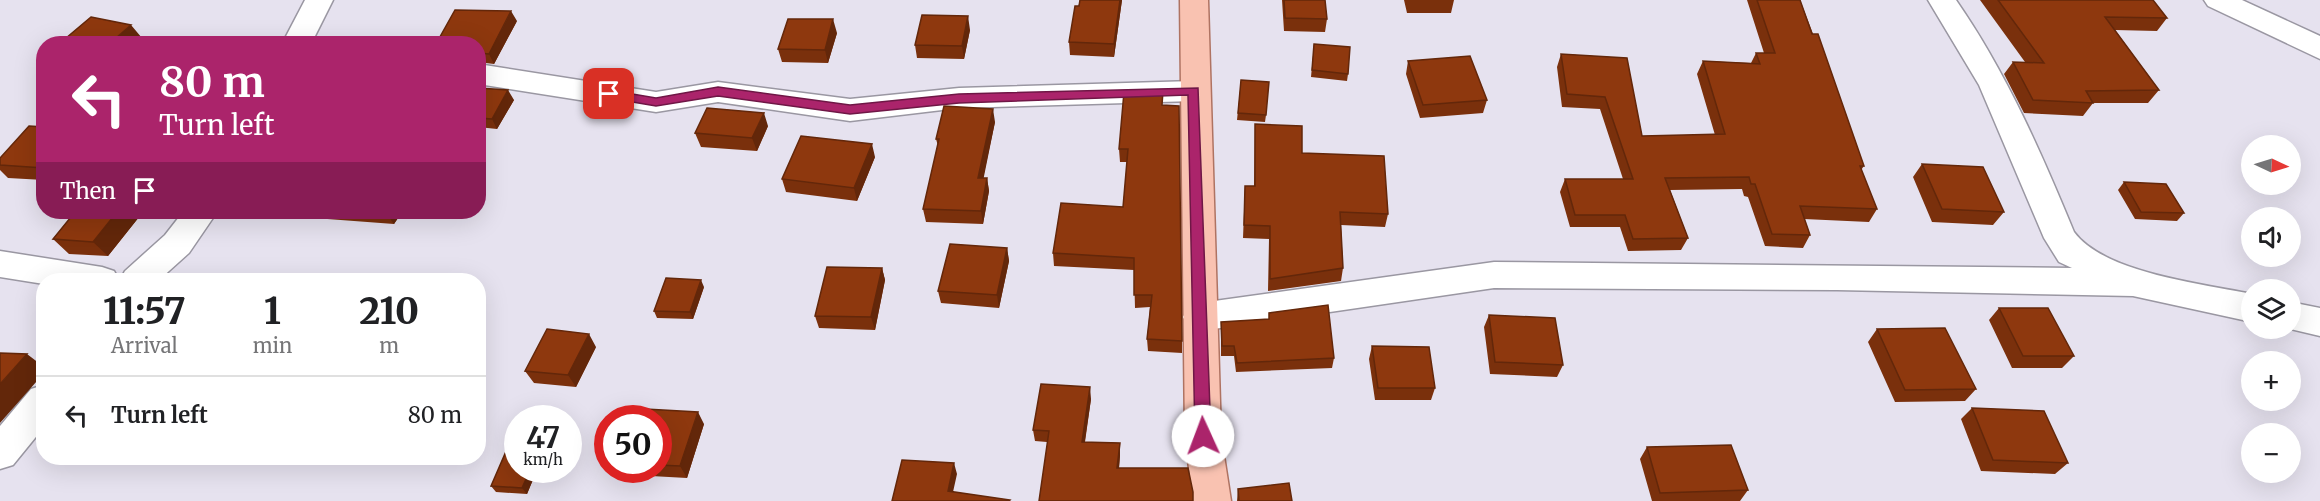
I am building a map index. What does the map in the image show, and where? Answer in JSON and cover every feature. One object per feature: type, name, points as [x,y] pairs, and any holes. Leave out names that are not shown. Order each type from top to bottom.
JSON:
[{"type":"main road","points":[[1194,0],[1194,91],[1203,436],[1212,501]]},
{"type":"street","points":[[300,36],[319,0]]},
{"type":"street","points":[[1942,0],[1955,19],[2016,129],[2060,238],[2071,253],[2133,283]]},
{"type":"street","points":[[2218,0],[2296,35],[2320,49]]},
{"type":"street","points":[[486,75],[656,102],[718,92],[850,110],[959,99],[1194,91]]},
{"type":"street","points":[[144,273],[177,244],[196,219]]},
{"type":"street","points":[[0,264],[57,273]]},
{"type":"street","points":[[1200,317],[1494,275],[1836,277],[2133,283],[2241,306]]},
{"type":"street","points":[[2301,318],[2320,322]]},
{"type":"street","points":[[0,453],[36,410]]},
{"type":"building","points":[[1080,0],[1120,0],[1114,44],[1069,42],[1075,6],[1079,6]]},
{"type":"building","points":[[1284,0],[1325,0],[1327,19],[1285,18]]},
{"type":"building","points":[[1757,0],[1800,0],[1812,34],[1818,34],[1864,166],[1860,166],[1877,209],[1800,206],[1810,235],[1772,234],[1755,184],[1751,184],[1749,177],[1665,178],[1688,238],[1633,239],[1625,215],[1575,215],[1565,179],[1633,179],[1605,97],[1567,94],[1561,54],[1627,58],[1642,136],[1725,134],[1703,61],[1760,64],[1756,53],[1775,53]]},
{"type":"building","points":[[1998,0],[2153,0],[2167,18],[2105,17],[2159,90],[2086,91],[2093,103],[2033,100],[2013,62],[2044,63]]},
{"type":"building","points":[[455,10],[511,11],[489,54],[486,54],[486,36],[440,36]]},
{"type":"building","points":[[922,15],[968,16],[962,46],[915,45]]},
{"type":"building","points":[[91,17],[131,25],[118,36],[68,36]]},
{"type":"building","points":[[788,19],[833,19],[825,50],[778,49]]},
{"type":"building","points":[[1314,44],[1350,47],[1348,74],[1312,70]]},
{"type":"building","points":[[1470,56],[1487,100],[1423,105],[1408,61]]},
{"type":"building","points":[[1241,80],[1269,82],[1266,115],[1238,113]]},
{"type":"building","points":[[486,89],[508,90],[492,119],[486,119]]},
{"type":"building","points":[[1163,91],[1162,105],[1179,106],[1182,341],[1147,339],[1152,295],[1134,295],[1134,258],[1053,253],[1061,203],[1123,207],[1128,149],[1119,149],[1124,92]]},
{"type":"building","points":[[944,106],[993,109],[978,178],[987,178],[981,211],[923,209]]},
{"type":"building","points":[[707,108],[764,113],[752,138],[695,133]]},
{"type":"building","points":[[1255,124],[1302,126],[1302,153],[1384,156],[1388,214],[1340,212],[1343,268],[1270,279],[1270,226],[1244,225],[1245,186],[1255,186]]},
{"type":"building","points":[[29,126],[36,126],[36,167],[0,165],[0,158]]},
{"type":"building","points":[[801,136],[872,144],[854,188],[782,179]]},
{"type":"building","points":[[1922,164],[1983,167],[2004,212],[1942,209]]},
{"type":"building","points":[[2124,182],[2166,184],[2184,213],[2141,212]]},
{"type":"building","points":[[69,219],[111,219],[93,242],[53,239]]},
{"type":"building","points":[[950,244],[1007,248],[997,295],[938,291]]},
{"type":"building","points":[[827,267],[882,268],[871,317],[815,316]]},
{"type":"building","points":[[666,278],[701,280],[690,312],[654,311]]},
{"type":"building","points":[[1328,305],[1334,358],[1237,363],[1234,346],[1222,346],[1221,322],[1269,319],[1269,313]]},
{"type":"building","points":[[1999,308],[2048,308],[2074,356],[2023,356]]},
{"type":"building","points":[[1489,315],[1555,318],[1563,365],[1495,362]]},
{"type":"building","points":[[1945,328],[1976,389],[1905,390],[1877,329]]},
{"type":"building","points":[[547,329],[589,334],[568,375],[525,371]]},
{"type":"building","points":[[1372,346],[1429,347],[1435,388],[1378,388]]},
{"type":"building","points":[[0,353],[27,354],[0,384]]},
{"type":"building","points":[[1041,384],[1090,387],[1082,442],[1120,443],[1117,468],[1188,468],[1193,501],[1039,501],[1049,431],[1033,430]]},
{"type":"building","points":[[1972,408],[2044,411],[2068,463],[1993,460]]},
{"type":"building","points":[[672,411],[698,412],[680,466],[672,466]]},
{"type":"building","points":[[1731,445],[1748,490],[1660,493],[1647,447]]},
{"type":"building","points":[[504,456],[504,483],[524,483],[522,488],[491,486]]},
{"type":"building","points":[[902,460],[954,463],[948,491],[1010,500],[892,501]]},
{"type":"building","points":[[1289,483],[1292,501],[1239,501],[1238,489]]},
{"type":"route","points":[[609,94],[656,102],[718,92],[850,110],[959,99],[1194,91],[1203,436]]}]
